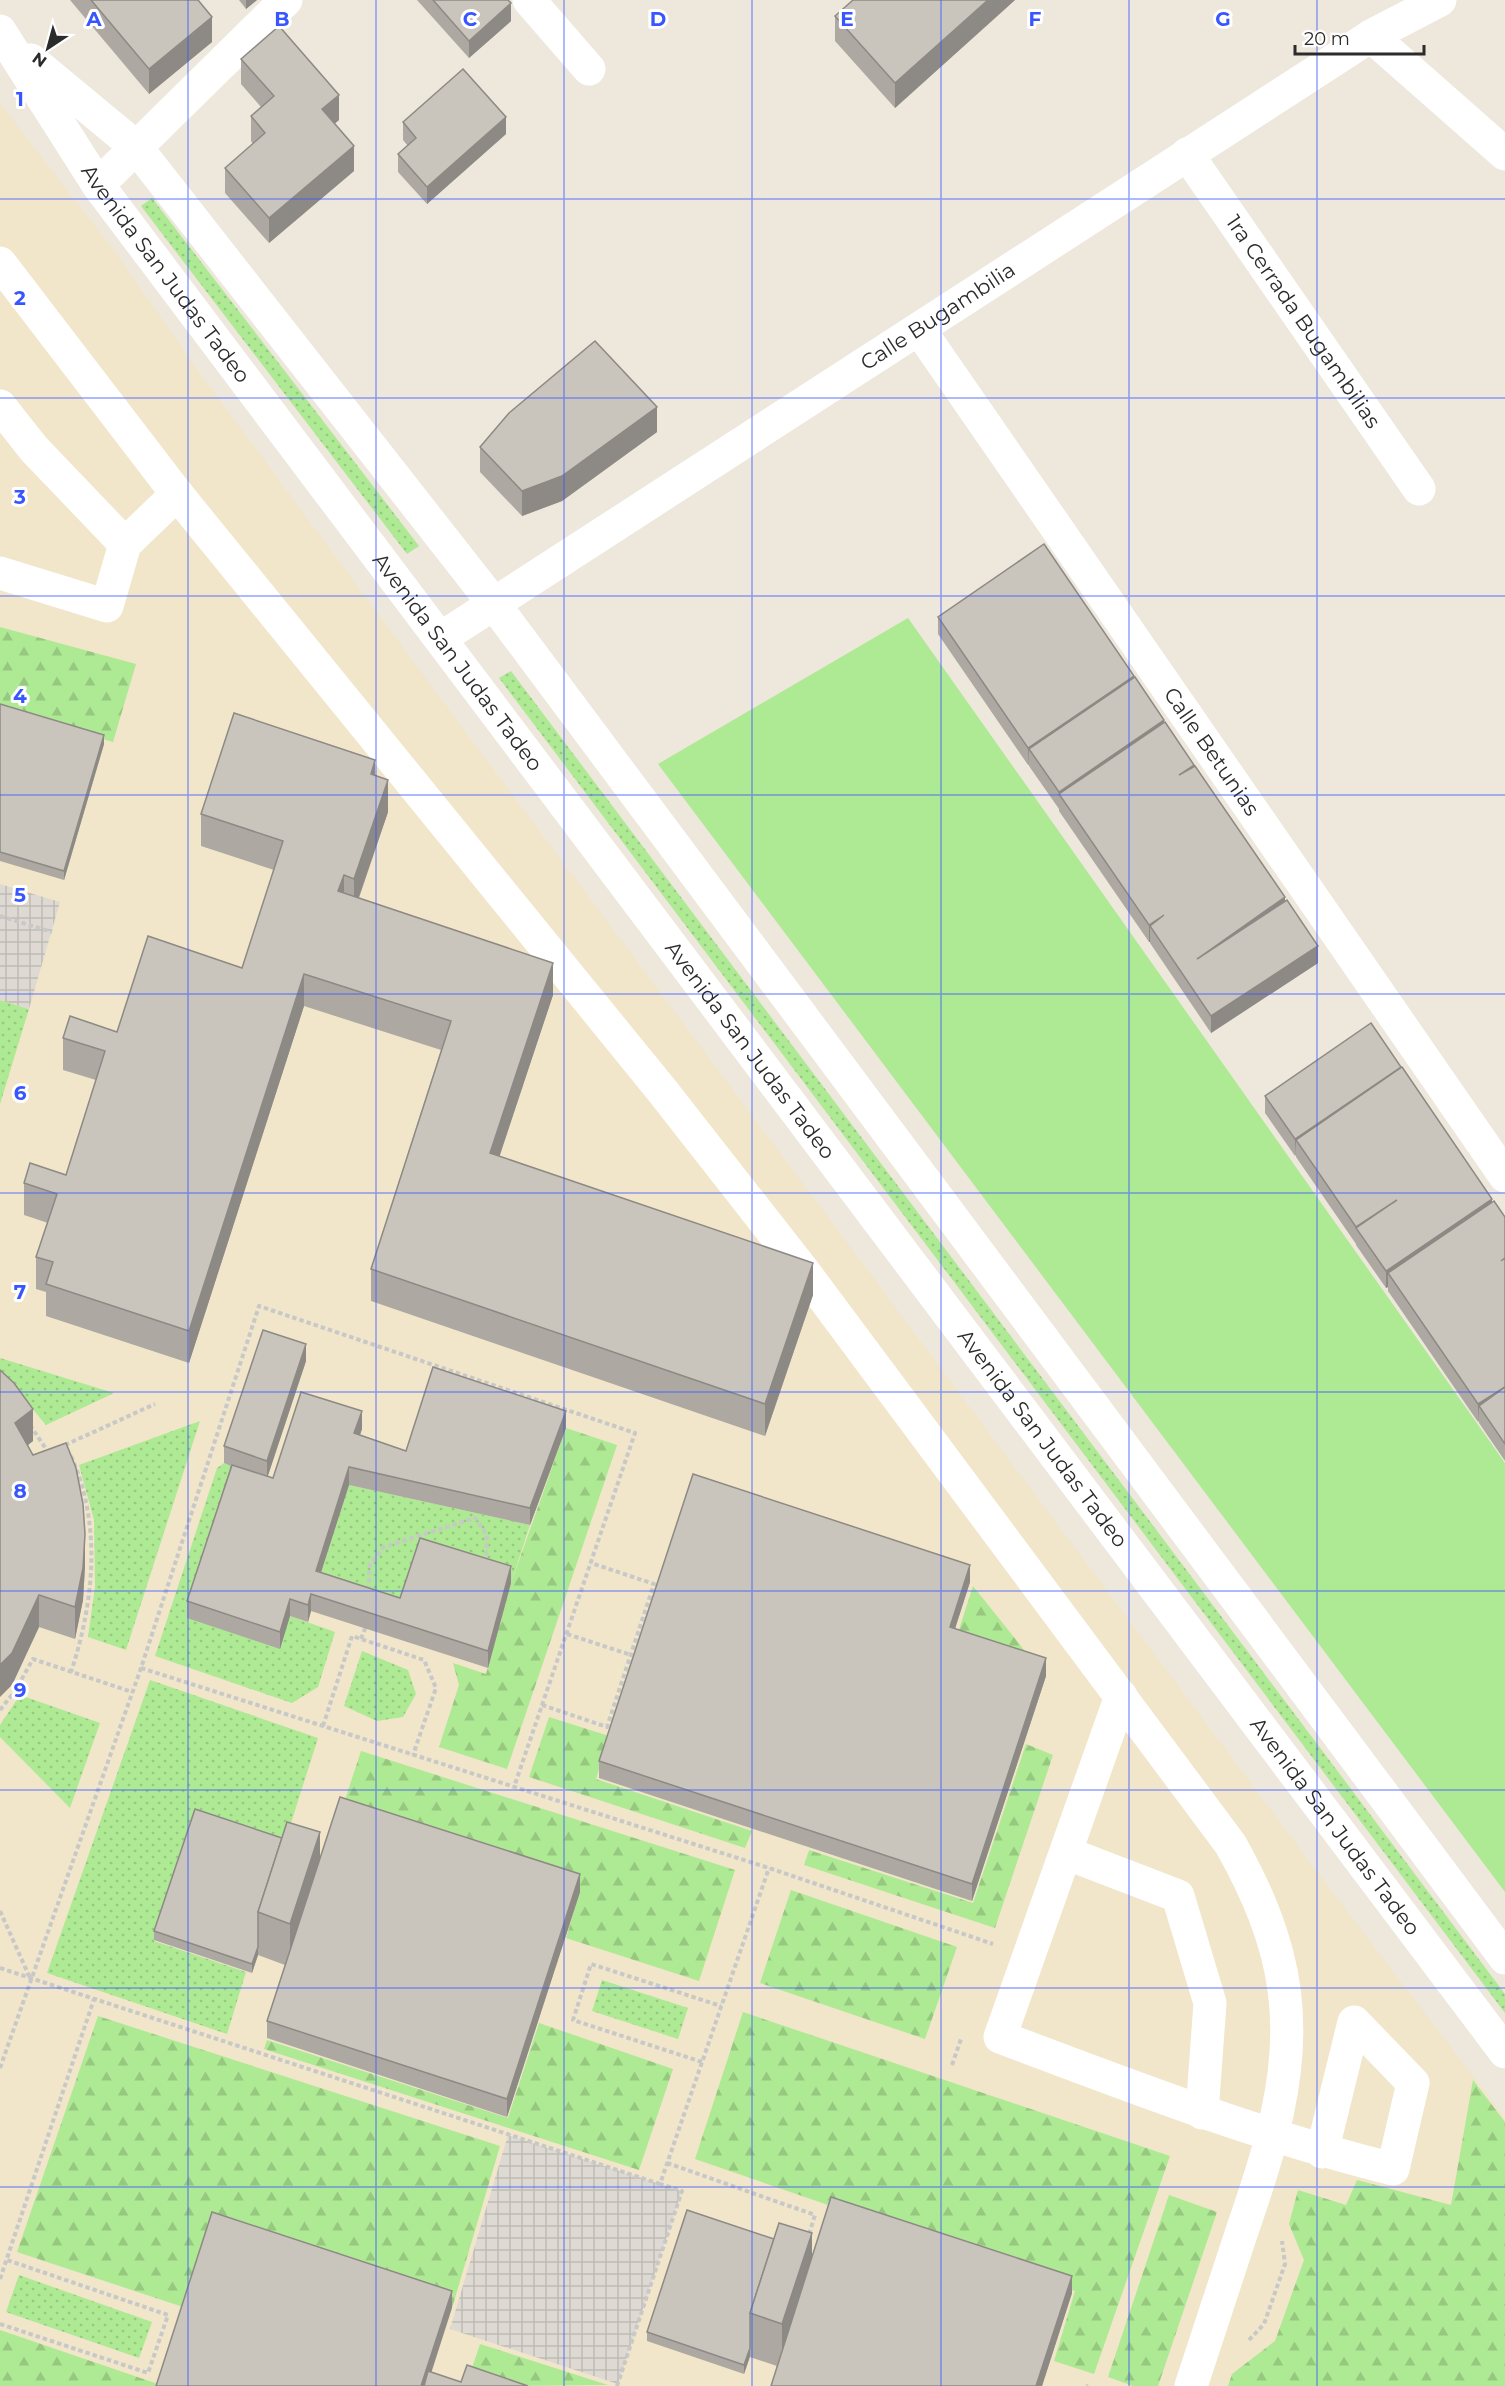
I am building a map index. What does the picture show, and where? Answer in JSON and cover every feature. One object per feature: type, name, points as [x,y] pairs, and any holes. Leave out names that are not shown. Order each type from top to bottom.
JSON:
[{"type":"street","points":[[98,185],[286,0]]},
{"type":"street","points":[[529,0],[588,69]]},
{"type":"street","name":"Calle Bugambilia","points":[[441,638],[1371,36],[1440,0]]},
{"type":"street","name":"Avenida San Judas Tadeo","points":[[4,36],[136,147],[494,604],[1505,1958]]},
{"type":"street","name":"Avenida San Judas Tadeo","points":[[4,36],[98,185],[1505,2052]]},
{"type":"street","points":[[1371,36],[1505,154]]},
{"type":"street","name":"1ra Cerrada Bugambilias","points":[[1187,154],[1419,489]]},
{"type":"street","points":[[0,263],[177,494],[642,1066],[770,1228],[1231,1845],[1260,1901],[1274,1940],[1284,1989],[1287,2039],[1284,2083],[1272,2136],[1191,2386]]},
{"type":"street","name":"Calle Betunias","points":[[919,329],[1505,1176]]},
{"type":"street","points":[[0,406],[34,449],[125,544]]},
{"type":"street","points":[[0,573],[107,606],[125,544],[177,494]]},
{"type":"street","points":[[1121,1696],[1000,2037],[1202,2112],[1322,2152]]},
{"type":"street","points":[[1066,1853],[1178,1896],[1210,2003],[1202,2112]]},
{"type":"path","points":[[0,916],[52,932]]},
{"type":"path","points":[[0,2068],[141,1668],[260,1306],[635,1433],[514,1787]]},
{"type":"path","points":[[25,1420],[47,1453],[155,1404]]},
{"type":"path","points":[[66,1445],[76,1467],[88,1510],[90,1541],[88,1612],[71,1672]]},
{"type":"path","points":[[370,1595],[368,1588],[370,1564],[384,1547],[475,1518],[487,1535],[488,1555],[484,1570]]},
{"type":"path","points":[[542,1706],[607,1727],[654,1584],[591,1563]]},
{"type":"path","points":[[361,1639],[367,1620]]},
{"type":"path","points":[[567,1634],[631,1654]]},
{"type":"path","points":[[323,1726],[352,1636],[424,1660],[436,1688],[413,1755]]},
{"type":"path","points":[[0,1710],[33,1659],[132,1692]]},
{"type":"path","points":[[141,1668],[769,1868],[993,1944],[990,1955]]},
{"type":"path","points":[[660,2184],[769,1868]]},
{"type":"path","points":[[0,1911],[30,1978]]},
{"type":"path","points":[[702,2062],[573,2020],[591,1964],[722,2006]]},
{"type":"path","points":[[0,1968],[682,2192],[617,2386]]},
{"type":"path","points":[[0,2279],[94,1999]]},
{"type":"path","points":[[951,2065],[963,2032]]},
{"type":"path","points":[[667,2163],[815,2215],[808,2236]]},
{"type":"path","points":[[1243,2345],[1264,2324],[1286,2264],[1280,2230]]},
{"type":"path","points":[[0,2324],[148,2373],[168,2315],[7,2260]]},
{"type":"shaded area","points":[[0,103],[115,252],[202,376],[453,715],[1312,1865],[1505,2118],[1505,2386],[0,2386]]},
{"type":"shaded area","points":[[0,884],[60,902],[29,1009],[0,1000]]},
{"type":"shaded area","points":[[508,2135],[682,2191],[618,2384],[450,2329]]},
{"type":"green space","points":[[152,198],[419,546],[407,554],[141,206]]},
{"type":"green space","points":[[908,618],[1505,1463],[1505,1892],[658,764]]},
{"type":"green space","points":[[0,627],[136,664],[113,742],[0,709]]},
{"type":"green space","points":[[511,671],[1505,1994],[1505,2013],[499,678]]},
{"type":"green space","points":[[0,1000],[29,1009],[0,1104]]},
{"type":"green space","points":[[0,1358],[114,1393],[46,1425],[31,1407],[0,1381]]},
{"type":"green space","points":[[200,1421],[126,1650],[88,1637],[95,1587],[94,1520],[79,1465]]},
{"type":"green space","points":[[566,1428],[617,1445],[507,1769],[439,1747],[459,1685],[453,1663],[486,1674],[511,1583]]},
{"type":"green space","points":[[224,1463],[236,1468],[290,1616],[335,1632],[318,1687],[292,1703],[155,1656],[217,1468]]},
{"type":"green space","points":[[349,1485],[530,1525],[511,1583],[400,1615],[316,1588]]},
{"type":"green space","points":[[973,1586],[1041,1671],[955,1642]]},
{"type":"green space","points":[[362,1651],[408,1670],[416,1694],[403,1717],[377,1721],[344,1706]]},
{"type":"green space","points":[[150,1680],[318,1738],[284,1845],[194,1816],[154,1941],[246,1972],[227,2034],[47,1973]]},
{"type":"green space","points":[[20,1695],[100,1723],[70,1808],[0,1737],[0,1725]]},
{"type":"green space","points":[[549,1717],[609,1736],[596,1779],[752,1831],[745,1848],[529,1777]]},
{"type":"green space","points":[[1026,1744],[1053,1755],[995,1928],[804,1865],[809,1850],[973,1903]]},
{"type":"green space","points":[[361,1751],[735,1870],[699,1981],[566,1938],[580,1891],[341,1812]]},
{"type":"green space","points":[[791,1890],[957,1947],[925,2039],[760,1983]]},
{"type":"green space","points":[[602,1980],[688,2008],[678,2039],[592,2011]]},
{"type":"green space","points":[[743,2012],[1170,2156],[1094,2374],[1054,2361],[1075,2291],[830,2211],[831,2206],[695,2159]]},
{"type":"green space","points":[[98,2016],[500,2146],[452,2308],[212,2229],[186,2308],[17,2252]]},
{"type":"green space","points":[[539,2023],[673,2069],[639,2170],[264,2049],[267,2040],[508,2118]]},
{"type":"green space","points":[[1473,2080],[1505,2122],[1505,2386],[1228,2386],[1232,2374],[1275,2341],[1304,2260],[1289,2224],[1298,2190],[1346,2205],[1357,2180],[1451,2205]]},
{"type":"green space","points":[[1169,2195],[1217,2212],[1158,2386],[1133,2386],[1108,2377]]},
{"type":"green space","points":[[19,2275],[152,2322],[139,2358],[6,2312]]},
{"type":"green space","points":[[0,2330],[158,2384],[158,2386],[0,2386]]},
{"type":"green space","points":[[480,2344],[608,2385],[514,2386],[471,2371]]},
{"type":"building","points":[[91,0],[198,0],[212,17],[149,69]]},
{"type":"building","points":[[433,0],[508,0],[511,3],[469,41]]},
{"type":"building","points":[[853,0],[988,0],[895,83],[835,16]]},
{"type":"building","points":[[279,26],[339,95],[322,109],[354,146],[269,218],[225,168],[265,133],[251,116],[274,96],[241,59]]},
{"type":"building","points":[[463,69],[506,117],[427,187],[398,154],[416,138],[403,122]]},
{"type":"building","points":[[595,341],[657,407],[562,476],[522,491],[480,447],[509,413]]},
{"type":"building","points":[[1044,544],[1134,676],[1028,748],[938,617]]},
{"type":"building","points":[[1135,677],[1164,720],[1059,792],[1029,749]]},
{"type":"building","points":[[0,704],[104,735],[64,871],[0,852]]},
{"type":"building","points":[[234,713],[375,760],[371,774],[388,780],[354,879],[344,875],[338,891],[553,963],[490,1153],[813,1263],[765,1404],[371,1269],[451,1021],[304,974],[189,1331],[46,1284],[53,1262],[36,1257],[57,1194],[24,1183],[30,1163],[66,1175],[105,1051],[63,1038],[70,1016],[117,1032],[148,936],[242,968],[283,841],[201,814]]},
{"type":"building","points":[[1165,722],[1194,765],[1179,775],[1195,766],[1285,897],[1197,959],[1287,900],[1318,946],[1211,1016],[1150,926],[1164,915],[1149,925],[1059,794]]},
{"type":"building","points":[[1371,1023],[1401,1067],[1295,1139],[1265,1096]]},
{"type":"building","points":[[1402,1067],[1492,1199],[1386,1271],[1356,1228],[1397,1200],[1356,1227],[1296,1140]]},
{"type":"building","points":[[1494,1201],[1505,1217],[1505,1387],[1478,1404],[1388,1273]]},
{"type":"building","points":[[263,1330],[306,1344],[267,1461],[224,1446]]},
{"type":"building","points":[[433,1367],[566,1411],[530,1508],[349,1467],[316,1571],[400,1598],[420,1538],[511,1566],[488,1651],[311,1594],[308,1605],[290,1599],[280,1632],[187,1601],[232,1465],[273,1478],[301,1392],[362,1411],[354,1433],[406,1451]]},
{"type":"building","points":[[0,1370],[14,1383],[33,1409],[15,1423],[33,1455],[66,1443],[76,1468],[83,1504],[85,1534],[83,1568],[75,1607],[39,1595],[12,1653],[0,1665]]},
{"type":"building","points":[[1505,1387],[1505,1444],[1479,1406]]},
{"type":"building","points":[[693,1474],[970,1565],[950,1627],[1046,1658],[972,1884],[599,1761]]},
{"type":"building","points":[[340,1797],[580,1874],[507,2099],[267,2021]]},
{"type":"building","points":[[195,1809],[282,1838],[258,1912],[258,1947],[252,1964],[154,1931]]},
{"type":"building","points":[[287,1822],[320,1832],[290,1924],[258,1912]]},
{"type":"building","points":[[831,2197],[1072,2276],[1036,2386],[771,2386]]},
{"type":"building","points":[[687,2210],[774,2239],[750,2313],[750,2348],[744,2365],[647,2332]]},
{"type":"building","points":[[212,2212],[452,2291],[421,2386],[156,2386]]},
{"type":"building","points":[[779,2223],[812,2233],[782,2324],[750,2313]]},
{"type":"building","points":[[467,2365],[528,2386],[424,2386],[428,2371],[461,2382]]}]
